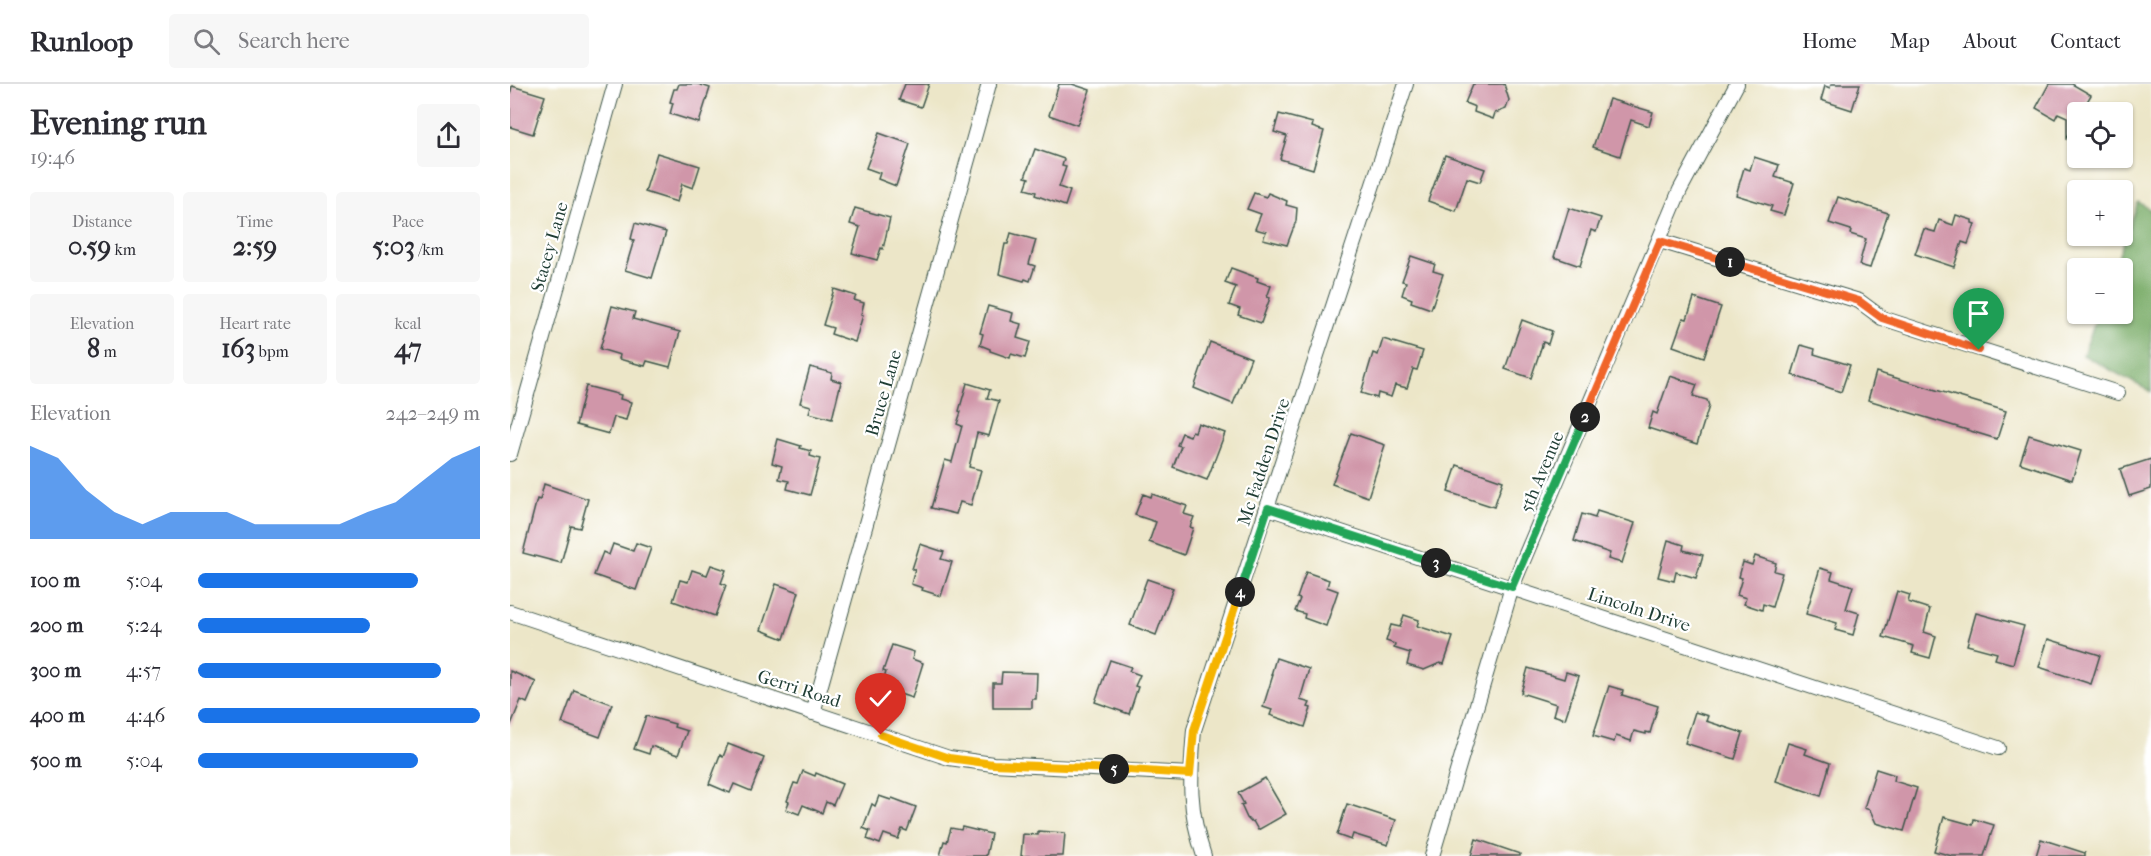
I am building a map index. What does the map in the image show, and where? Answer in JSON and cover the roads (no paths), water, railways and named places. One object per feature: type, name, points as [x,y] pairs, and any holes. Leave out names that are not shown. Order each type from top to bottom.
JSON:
[{"type":"street","name":"Stacey Lane","points":[[510,454],[615,84]]},
{"type":"street","name":"Bruce Lane","points":[[813,712],[989,84]]},
{"type":"street","name":"Mc Fadden Drive","points":[[1204,856],[1192,814],[1190,774],[1194,730],[1406,84]]},
{"type":"street","name":"5th Avenue","points":[[1432,856],[1512,587],[1680,190],[1737,84]]},
{"type":"street","points":[[1660,241],[1859,301],[1882,318],[2118,393]]},
{"type":"street","name":"Lincoln Drive","points":[[1268,508],[1998,748]]},
{"type":"street","name":"Gerri Road","points":[[510,612],[949,758],[993,764],[1071,766],[1190,774]]}]
